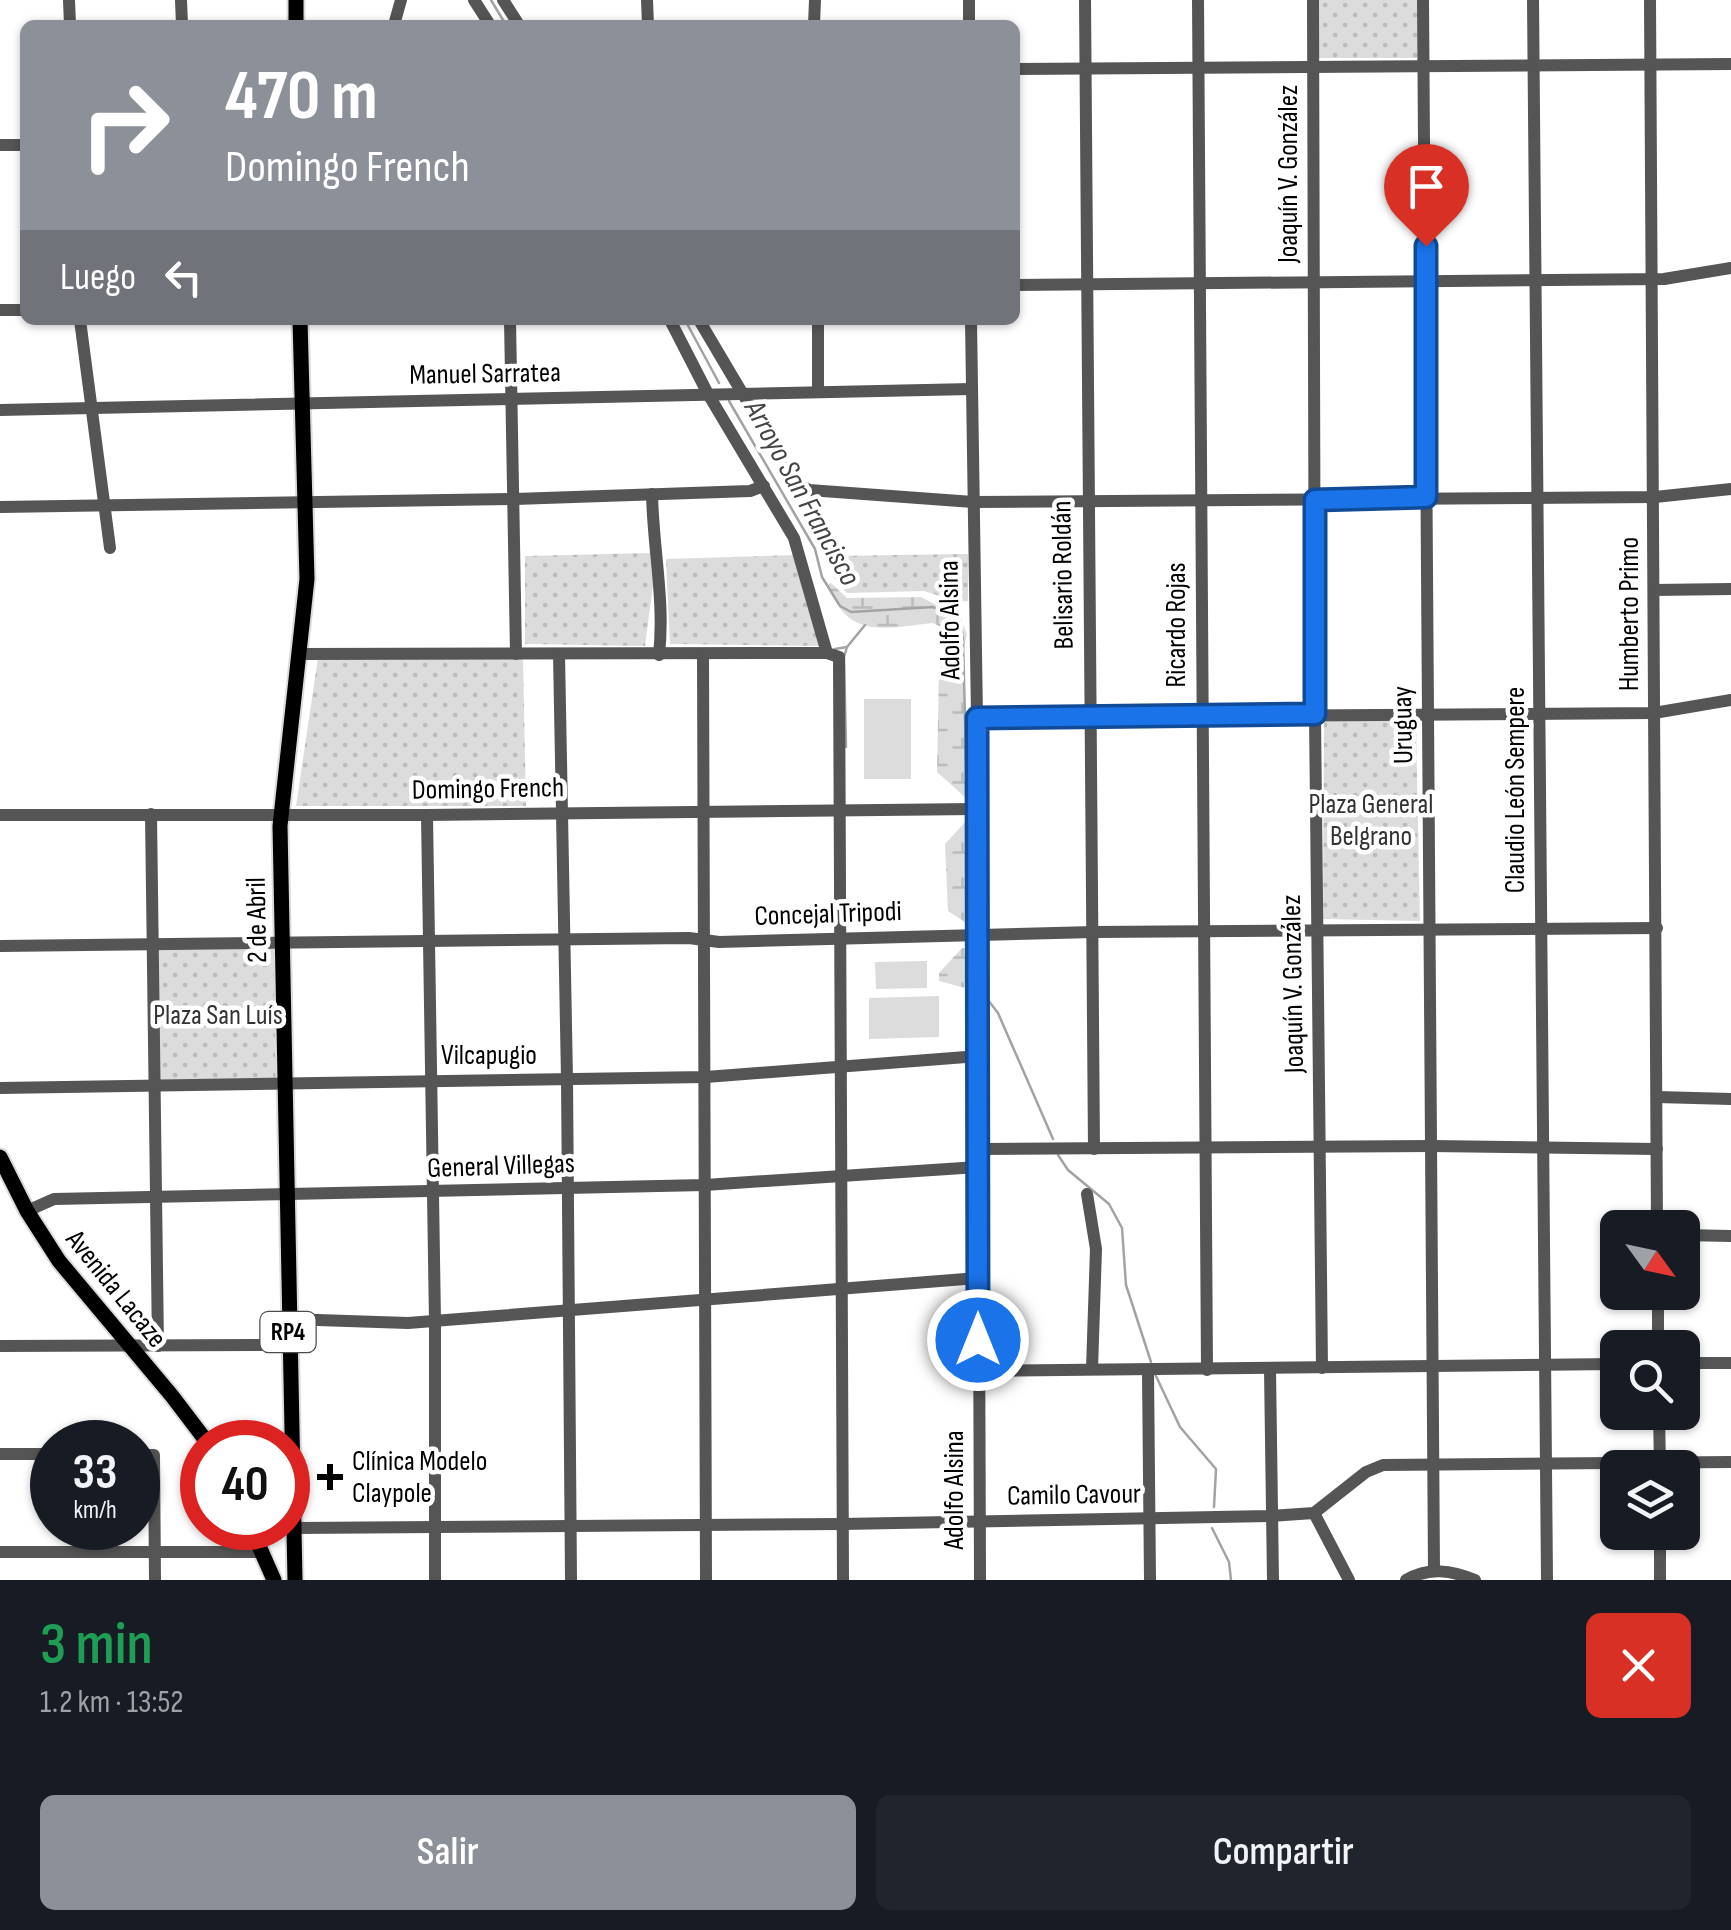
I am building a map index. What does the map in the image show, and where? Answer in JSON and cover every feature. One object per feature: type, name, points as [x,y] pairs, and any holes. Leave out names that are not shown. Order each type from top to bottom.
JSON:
[{"type":"main road","name":"2 de Abril","points":[[290,1420],[280,816],[308,552],[300,325]]},
{"type":"main road","name":"Avenida Lacaze","points":[[0,1158],[59,1261],[190,1420]]},
{"type":"main road","name":"2 de Abril","points":[[294,1550],[294,1580]]},
{"type":"main road","points":[[263,1552],[274,1580]]},
{"type":"street","name":"Belisario Roldán","points":[[1085,0],[1094,1149]]},
{"type":"street","name":"Ricardo Rojas","points":[[1198,0],[1207,1370]]},
{"type":"street","name":"Joaquín V. González","points":[[1313,0],[1322,1368]]},
{"type":"street","name":"Uruguay","points":[[1423,0],[1434,1570]]},
{"type":"street","name":"Claudio León Sempere","points":[[1534,0],[1547,1580]]},
{"type":"street","name":"Humberto Primo","points":[[1650,0],[1658,1210]]},
{"type":"street","points":[[1020,69],[1731,64]]},
{"type":"street","points":[[1020,284],[1652,280],[1731,268]]},
{"type":"street","points":[[81,325],[110,548]]},
{"type":"street","points":[[510,325],[516,654]]},
{"type":"street","points":[[673,325],[794,538],[827,652]]},
{"type":"street","points":[[703,325],[737,393],[800,488],[973,502],[1655,497],[1731,489]]},
{"type":"street","points":[[818,325],[818,392]]},
{"type":"street","name":"Adolfo Alsina","points":[[971,325],[977,718],[980,1580]]},
{"type":"street","name":"Manuel Sarratea","points":[[0,410],[972,389]]},
{"type":"street","points":[[0,507],[515,499],[750,491],[764,486]]},
{"type":"street","points":[[652,494],[662,622],[660,655]]},
{"type":"street","points":[[1654,590],[1731,589]]},
{"type":"street","points":[[300,654],[836,654],[840,663],[843,1580]]},
{"type":"street","points":[[559,654],[571,1580]]},
{"type":"street","points":[[702,654],[706,810],[706,1580]]},
{"type":"street","points":[[977,718],[1654,713],[1731,700]]},
{"type":"street","name":"Domingo French","points":[[0,815],[976,810]]},
{"type":"street","points":[[151,814],[158,1346]]},
{"type":"street","points":[[426,815],[435,1580]]},
{"type":"street","name":"Concejal Tripodi","points":[[0,946],[719,942],[1094,932],[1657,928]]},
{"type":"street","name":"Vilcapugio","points":[[0,1088],[706,1076],[978,1056]]},
{"type":"street","points":[[1657,1097],[1731,1099]]},
{"type":"street","points":[[978,1149],[1657,1149]]},
{"type":"street","name":"General Villegas","points":[[27,1211],[54,1199],[705,1186],[978,1167]]},
{"type":"street","points":[[1087,1194],[1096,1249],[1092,1370]]},
{"type":"street","points":[[1700,1235],[1731,1236]]},
{"type":"street","points":[[288,1319],[384,1324],[978,1278]]},
{"type":"street","points":[[0,1346],[288,1345]]},
{"type":"street","points":[[1700,1363],[1731,1362]]},
{"type":"street","points":[[979,1371],[1600,1364]]},
{"type":"street","points":[[1270,1369],[1273,1580]]},
{"type":"street","points":[[1150,1580],[1153,1370]]},
{"type":"street","points":[[0,1454],[30,1454]]},
{"type":"street","points":[[1700,1463],[1731,1462]]},
{"type":"street","points":[[1348,1580],[1314,1513],[1374,1467],[1600,1464]]},
{"type":"street","name":"Camilo Cavour","points":[[310,1528],[1149,1520],[1314,1513]]},
{"type":"street","points":[[1660,1550],[1660,1580]]},
{"type":"street","points":[[0,1552],[263,1552]]},
{"type":"street","points":[[155,1552],[156,1580]]},
{"type":"street","points":[[1406,1580],[1434,1570],[1456,1572],[1475,1580]]},
{"type":"green space","points":[[1317,0],[1418,0],[1418,58],[1317,58]]},
{"type":"green space","points":[[650,553],[653,585],[645,646],[525,644],[525,556]]},
{"type":"green space","points":[[968,554],[968,601],[959,602],[924,591],[847,593],[833,577],[830,556]]},
{"type":"green space","points":[[794,555],[822,646],[670,644],[666,559]]},
{"type":"green space","points":[[831,583],[847,598],[921,597],[961,618],[967,635],[963,648],[967,799],[937,772],[939,671],[953,643],[933,623],[886,628],[863,625],[841,610],[826,585]]},
{"type":"green space","points":[[318,658],[523,659],[526,806],[296,806]]},
{"type":"green space","points":[[864,699],[911,699],[911,779],[864,779]]},
{"type":"green space","name":"Plaza General Belgrano","points":[[1324,720],[1416,721],[1420,921],[1323,919]]},
{"type":"green space","points":[[967,820],[968,924],[948,911],[945,844]]},
{"type":"green space","name":"Plaza San Luís","points":[[152,945],[283,945],[283,1084],[153,1086]]},
{"type":"green space","points":[[962,948],[968,948],[969,989],[939,981],[939,973]]},
{"type":"green space","points":[[927,961],[927,988],[876,989],[875,962]]},
{"type":"green space","points":[[939,996],[939,1037],[869,1039],[869,998]]},
{"type":"waterway","name":"Arroyo San Francisco","points":[[491,0],[503,20]]},
{"type":"waterway","name":"Arroyo San Francisco","points":[[688,325],[719,383]]},
{"type":"waterway","name":"Arroyo San Francisco","points":[[729,401],[815,549],[822,577],[840,606],[851,612],[933,607],[955,619],[963,638],[967,799]]},
{"type":"waterway","points":[[835,649],[847,647],[865,625]]},
{"type":"waterway","points":[[846,747],[847,647]]},
{"type":"waterway","name":"Arroyo San Francisco","points":[[967,820],[968,914]]},
{"type":"waterway","name":"Arroyo San Francisco","points":[[968,948],[971,990]]},
{"type":"waterway","name":"Arroyo San Francisco","points":[[988,1000],[998,1013],[1053,1139]]},
{"type":"waterway","name":"Arroyo San Francisco","points":[[1058,1155],[1068,1170],[1109,1204],[1122,1228],[1126,1285],[1151,1362]]},
{"type":"waterway","name":"Arroyo San Francisco","points":[[1155,1374],[1180,1427],[1216,1469],[1214,1507]]},
{"type":"waterway","name":"Arroyo San Francisco","points":[[1212,1528],[1229,1562],[1231,1580]]},
{"type":"place","name":"Clínica Modelo Claypole","points":[[330,1477]]},
{"type":"route","points":[[978,1340],[977,718],[1315,714],[1315,500],[1426,497],[1426,246]]}]
